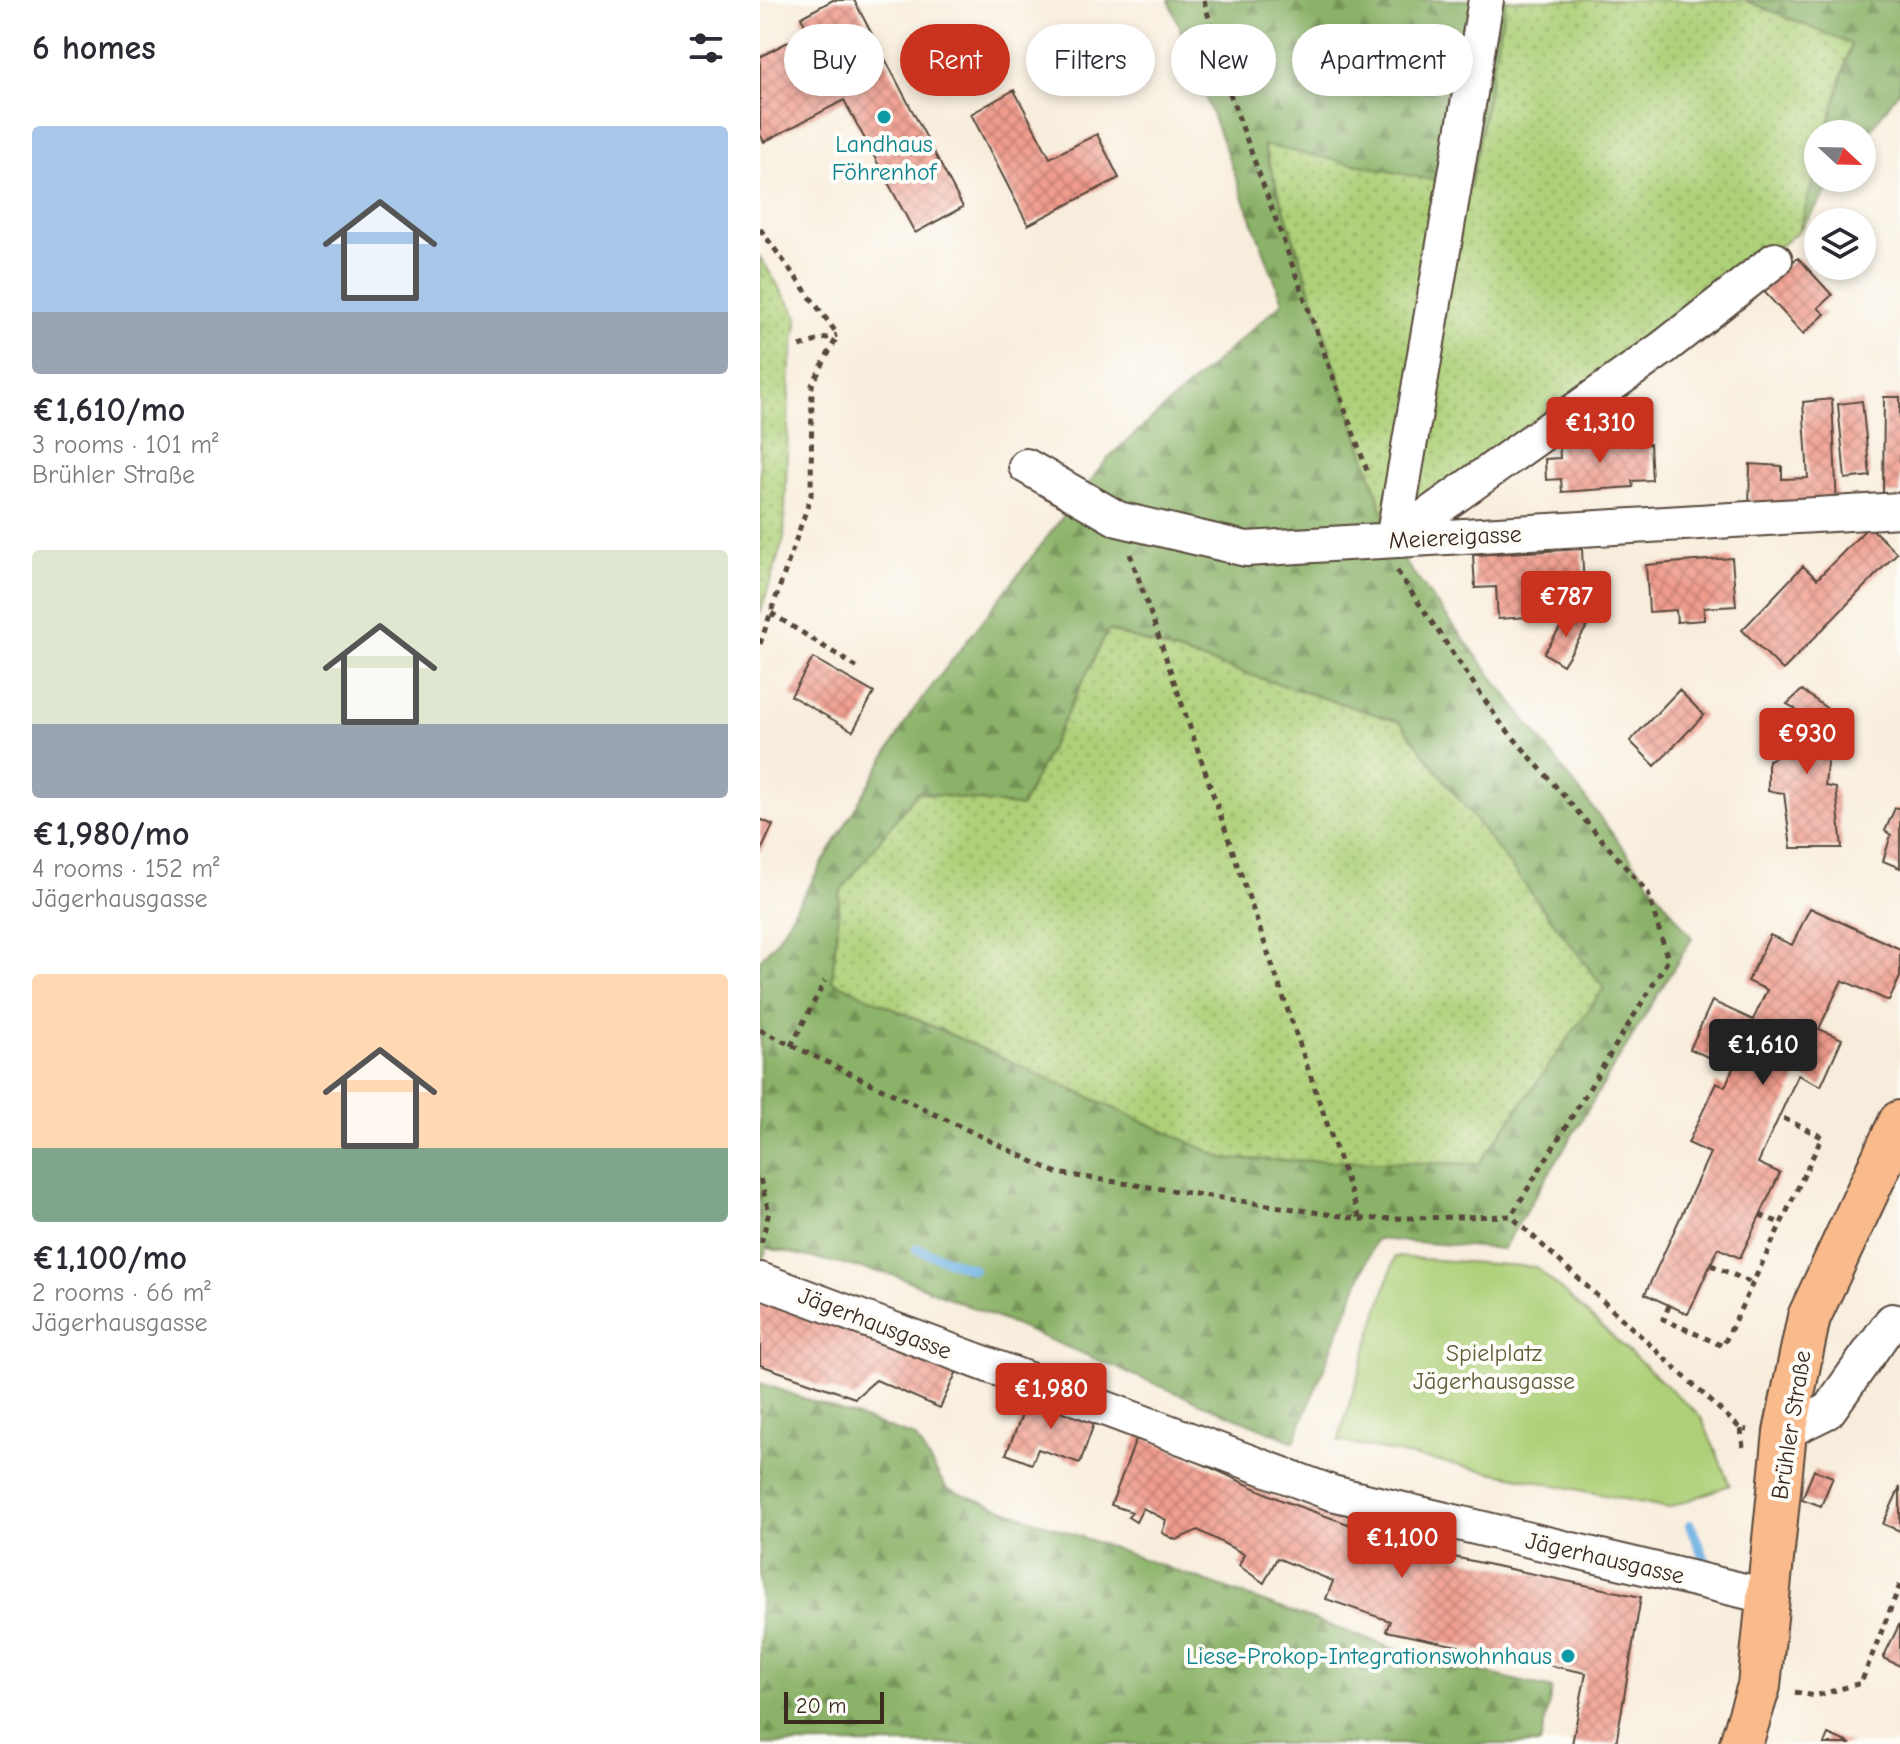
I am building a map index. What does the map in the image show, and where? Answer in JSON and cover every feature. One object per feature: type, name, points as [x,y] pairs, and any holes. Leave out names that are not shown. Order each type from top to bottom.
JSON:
[{"type":"main road","name":"Brühler Straße","points":[[1741,1744],[1759,1686],[1785,1432],[1809,1317],[1900,1122]]},
{"type":"street","points":[[1393,540],[1486,0]]},
{"type":"street","points":[[1393,540],[1663,348],[1775,260]]},
{"type":"street","name":"Meiereigasse","points":[[1026,466],[1118,519],[1246,549],[1900,510]]},
{"type":"street","name":"Jägerhausgasse","points":[[760,1280],[1332,1493],[1770,1597]]},
{"type":"street","points":[[1785,1432],[1828,1411],[1896,1322]]},
{"type":"path","points":[[1204,0],[1228,88],[1372,482]]},
{"type":"path","points":[[760,229],[838,335]]},
{"type":"path","points":[[800,346],[838,335]]},
{"type":"path","points":[[760,644],[811,496],[812,385],[838,335]]},
{"type":"path","points":[[1118,519],[1360,1219]]},
{"type":"path","points":[[1393,540],[1390,560],[1499,721],[1648,893],[1668,960],[1511,1216]]},
{"type":"path","points":[[771,613],[858,668]]},
{"type":"path","points":[[791,1046],[825,981]]},
{"type":"path","points":[[760,1030],[1057,1173],[1360,1219],[1511,1216],[1741,1429]]},
{"type":"path","points":[[1669,1306],[1663,1319],[1723,1346],[1822,1137],[1779,1116]]},
{"type":"path","points":[[760,1179],[769,1212],[760,1249]]},
{"type":"path","points":[[1760,1215],[1780,1223]]},
{"type":"path","points":[[1711,1265],[1752,1283]]},
{"type":"path","points":[[1759,1686],[1815,1696],[1861,1683],[1900,1585]]},
{"type":"green space","points":[[1169,0],[1506,0],[1470,188],[1263,145],[1395,549],[1692,938],[1503,1249],[1376,1239],[1294,1442],[897,1276],[767,1248],[760,1266],[760,960],[777,940],[912,712],[1109,457],[1283,302],[1205,96],[1276,96],[1276,24],[1178,24]],"holes":[[[1108,630],[1400,722],[1604,988],[1479,1164],[1226,1159],[832,981],[840,892],[917,792],[1021,807]]]},
{"type":"green space","points":[[1506,0],[1745,0],[1852,44],[1830,120],[1804,120],[1804,192],[1810,192],[1799,231],[1395,549],[1263,144],[1469,187]]},
{"type":"green space","points":[[1745,0],[1900,0],[1900,89],[1876,122],[1876,120],[1830,120],[1851,44]]},
{"type":"green space","points":[[1810,192],[1827,192],[1815,208],[1805,208]]},
{"type":"green space","points":[[760,257],[798,317],[790,368],[784,538],[760,614]]},
{"type":"green space","points":[[1107,630],[1400,722],[1604,988],[1479,1164],[1226,1159],[832,981],[840,892],[917,792],[1021,807]]},
{"type":"green space","name":"Spielplatz Jägerhausgasse","points":[[1395,1257],[1536,1267],[1701,1417],[1730,1485],[1668,1508],[1338,1441]]},
{"type":"green space","points":[[760,1383],[915,1437],[947,1489],[1412,1655],[1552,1689],[1540,1744],[760,1744]]},
{"type":"building","name":"Landhaus Föhrenhof","points":[[833,0],[854,0],[867,24],[804,24],[801,17]]},
{"type":"building","name":"Landhaus Föhrenhof","points":[[784,44],[784,96],[884,96],[884,57],[900,87],[900,96],[905,96],[963,207],[915,233],[844,100],[764,142],[760,134],[760,57]]},
{"type":"building","points":[[1014,90],[1050,158],[1097,134],[1119,178],[1028,225],[971,114],[1003,96],[1010,96]]},
{"type":"building","points":[[1798,258],[1804,265],[1804,280],[1818,280],[1832,295],[1818,308],[1825,314],[1803,334],[1758,285]]},
{"type":"building","points":[[1884,397],[1900,397],[1900,494],[1883,494]]},
{"type":"building","points":[[1832,399],[1837,506],[1749,512],[1750,464],[1782,466],[1782,479],[1808,478],[1803,402]]},
{"type":"building","points":[[1862,401],[1870,476],[1845,479],[1838,404]]},
{"type":"building","points":[[1629,438],[1630,445],[1650,444],[1652,480],[1632,481],[1633,487],[1562,492],[1561,479],[1546,480],[1545,459],[1560,458],[1559,443]]},
{"type":"building","points":[[1869,526],[1897,553],[1783,670],[1742,630],[1803,566],[1817,579]]},
{"type":"building","points":[[1582,549],[1585,611],[1550,613],[1549,583],[1526,584],[1528,617],[1498,619],[1496,587],[1475,588],[1473,555]]},
{"type":"building","points":[[1732,558],[1736,606],[1704,608],[1704,620],[1677,622],[1676,610],[1649,612],[1646,565]]},
{"type":"building","points":[[1570,613],[1588,625],[1563,665],[1544,653]]},
{"type":"building","points":[[813,658],[874,693],[853,731],[791,696]]},
{"type":"building","points":[[1679,690],[1704,715],[1655,766],[1630,741]]},
{"type":"building","points":[[1802,690],[1841,719],[1829,741],[1825,786],[1836,788],[1842,848],[1791,848],[1784,793],[1768,791],[1768,760],[1776,757],[1779,727],[1789,732],[1796,709],[1787,704]]},
{"type":"building","points":[[1895,808],[1900,808],[1900,868],[1883,861],[1891,835],[1885,831]]},
{"type":"building","points":[[760,819],[773,825],[760,853]]},
{"type":"building","points":[[1810,908],[1900,949],[1900,977],[1889,1001],[1842,980],[1819,1029],[1842,1039],[1821,1086],[1798,1075],[1758,1163],[1780,1173],[1740,1258],[1718,1248],[1688,1314],[1645,1294],[1710,1153],[1688,1143],[1716,1083],[1725,1087],[1733,1068],[1690,1049],[1712,1001],[1753,1020],[1767,990],[1748,981],[1770,935],[1792,945]]},
{"type":"building","points":[[760,1297],[890,1342],[957,1371],[940,1408],[876,1380],[855,1398],[760,1365]]},
{"type":"building","points":[[1031,1393],[1096,1418],[1080,1463],[1038,1449],[1032,1464],[1006,1454]]},
{"type":"building","points":[[1138,1434],[1281,1500],[1379,1535],[1449,1556],[1641,1597],[1616,1744],[1572,1744],[1586,1673],[1386,1631],[1390,1621],[1326,1599],[1333,1581],[1277,1558],[1264,1583],[1239,1566],[1244,1554],[1198,1530],[1176,1540],[1162,1533],[1166,1520],[1143,1508],[1136,1522],[1128,1517],[1132,1512],[1111,1505]]},
{"type":"building","points":[[1814,1470],[1833,1477],[1821,1506],[1802,1499]]},
{"type":"building","points":[[1900,1487],[1900,1531],[1883,1524]]},
{"type":"building","points":[[1900,1623],[1900,1666],[1883,1658]]},
{"type":"building","points":[[1828,1734],[1851,1744],[1824,1744]]},
{"type":"waterway","points":[[917,1249],[973,1269]]},
{"type":"waterway","points":[[1690,1525],[1708,1567]]},
{"type":"place","name":"Landhaus Föhrenhof","points":[[884,117]]},
{"type":"place","name":"Liese-Prokop-Integrationswohnhaus","points":[[1568,1656]]}]
